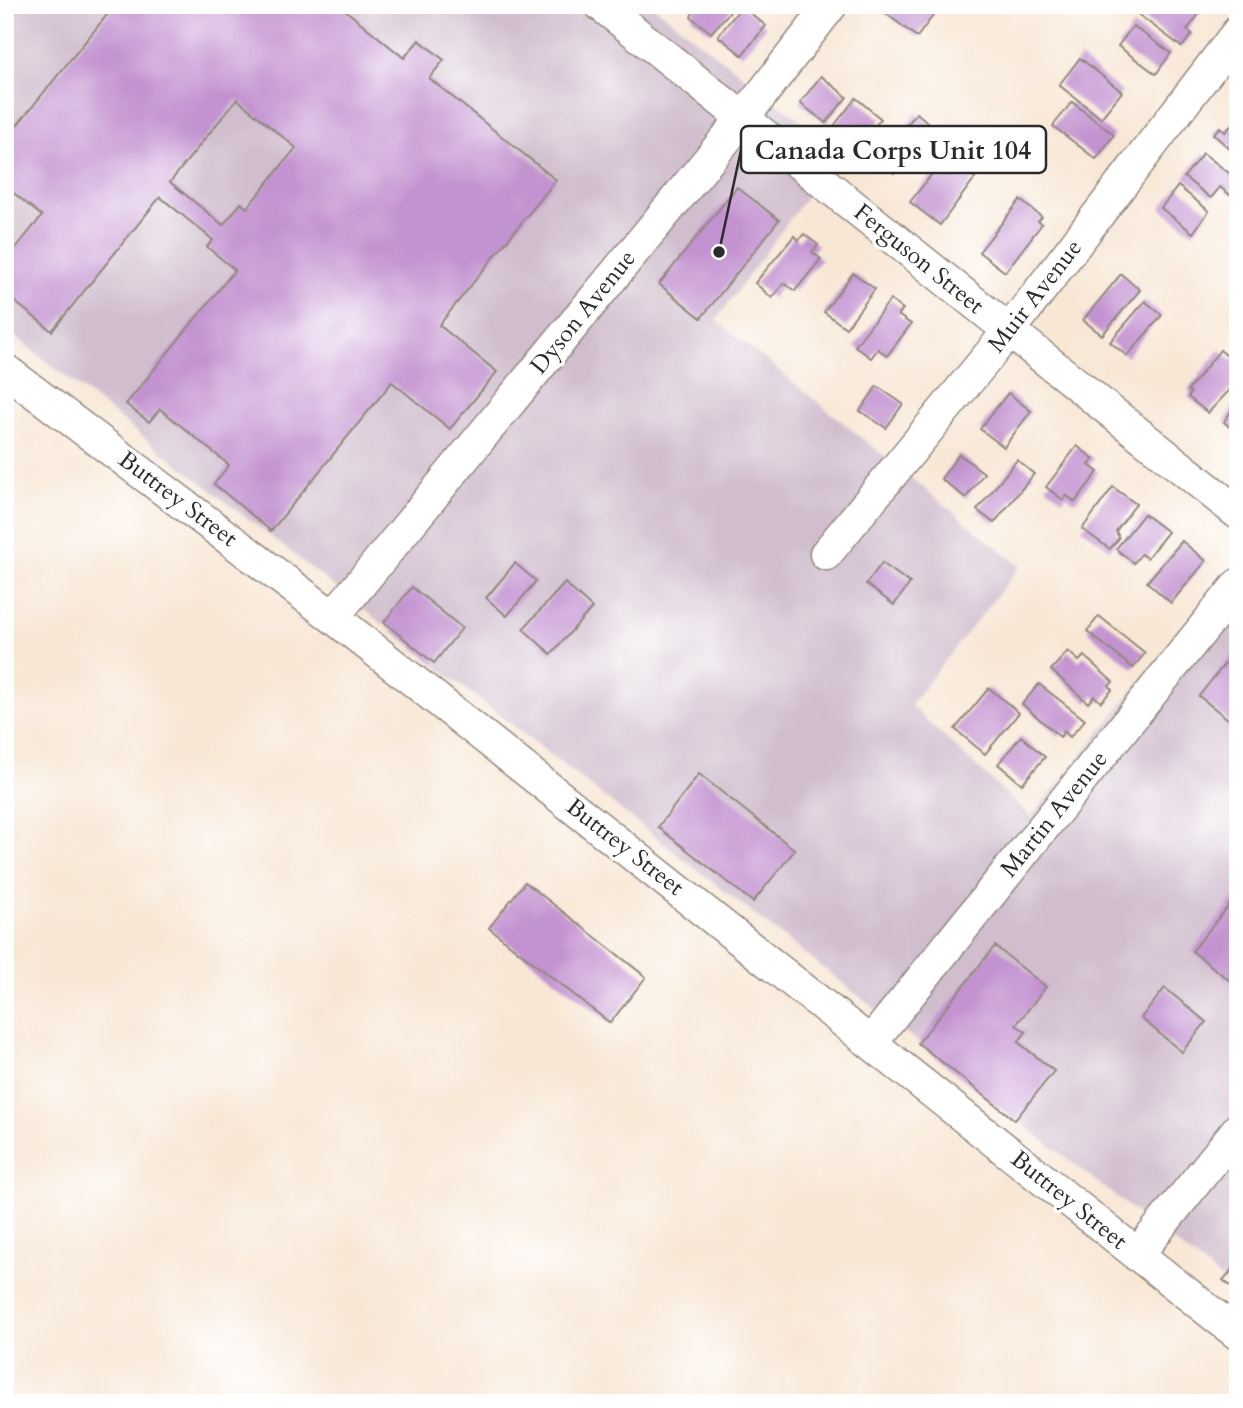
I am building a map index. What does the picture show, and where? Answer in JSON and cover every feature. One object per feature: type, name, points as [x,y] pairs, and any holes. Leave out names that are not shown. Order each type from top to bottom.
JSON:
[{"type":"street","name":"Ferguson Street","points":[[601,5],[1238,513]]},
{"type":"street","name":"Dyson Avenue","points":[[333,617],[744,117],[831,5]]},
{"type":"street","name":"Muir Avenue","points":[[825,554],[1009,331],[1238,32]]},
{"type":"street","name":"Buttrey Street","points":[[5,370],[333,617],[1238,1334]]},
{"type":"street","name":"Martin Avenue","points":[[871,1042],[1238,585]]},
{"type":"street","points":[[1137,1255],[1238,1129]]},
{"type":"shaded area","points":[[5,5],[652,5],[840,151],[716,320],[1020,566],[910,705],[1031,817],[1238,561],[1238,1292],[5,329]]},
{"type":"building","points":[[115,5],[339,5],[404,58],[419,40],[444,60],[429,78],[556,180],[439,325],[497,372],[450,429],[392,382],[271,531],[214,484],[229,465],[160,409],[149,422],[126,404],[235,270],[207,247],[213,240],[160,197],[52,331],[5,294],[5,261],[42,216],[5,186],[5,140]],"holes":[[[237,99],[296,148],[247,208],[241,203],[223,225],[170,182]]]},
{"type":"building","points":[[696,5],[736,5],[711,33],[691,17]]},
{"type":"building","points":[[882,5],[933,5],[938,9],[917,37],[880,9]]},
{"type":"building","points":[[1139,5],[1188,5],[1199,14],[1187,30],[1192,34],[1182,47],[1135,12]]},
{"type":"building","points":[[742,6],[766,26],[742,55],[718,36]]},
{"type":"building","points":[[1133,26],[1171,53],[1156,74],[1118,46]]},
{"type":"building","points":[[1080,58],[1122,92],[1101,118],[1059,85]]},
{"type":"building","points":[[821,76],[847,97],[826,123],[800,103]]},
{"type":"building","points":[[856,98],[881,119],[850,157],[825,137]]},
{"type":"building","points":[[1072,102],[1114,135],[1096,159],[1053,126]]},
{"type":"building","points":[[917,113],[933,127],[894,173],[878,158]]},
{"type":"building","points":[[1238,118],[1238,156],[1213,134],[1220,127],[1225,132]]},
{"type":"building","points":[[1203,153],[1238,180],[1230,195],[1220,187],[1211,198],[1184,177]]},
{"type":"building","points":[[946,156],[975,178],[940,225],[910,202]]},
{"type":"building","points":[[1178,186],[1209,211],[1193,233],[1161,208]]},
{"type":"building","points":[[737,187],[779,220],[701,318],[659,284]]},
{"type":"building","points":[[1020,200],[1042,217],[1038,221],[1042,224],[1005,272],[979,252]]},
{"type":"building","points":[[804,234],[818,245],[812,252],[821,259],[795,291],[784,283],[772,298],[755,283],[794,236],[799,240]]},
{"type":"building","points":[[853,273],[875,289],[846,328],[824,312]]},
{"type":"building","points":[[1121,274],[1140,290],[1102,335],[1083,320]]},
{"type":"building","points":[[890,300],[903,309],[898,315],[911,324],[887,356],[878,349],[871,358],[855,346]]},
{"type":"building","points":[[1145,301],[1162,315],[1127,356],[1110,342]]},
{"type":"building","points":[[1220,350],[1238,365],[1238,381],[1208,413],[1188,397],[1191,393],[1188,390]]},
{"type":"building","points":[[877,386],[903,404],[886,428],[860,411]]},
{"type":"building","points":[[1008,393],[1031,411],[1004,447],[980,429]]},
{"type":"building","points":[[1238,400],[1238,434],[1224,422]]},
{"type":"building","points":[[1077,446],[1094,459],[1089,465],[1098,472],[1075,502],[1066,495],[1063,500],[1046,487]]},
{"type":"building","points":[[959,454],[984,473],[966,498],[941,479]]},
{"type":"building","points":[[1017,460],[1034,474],[994,523],[977,510]]},
{"type":"building","points":[[1113,487],[1136,504],[1116,531],[1119,538],[1110,549],[1082,529]]},
{"type":"building","points":[[1144,514],[1168,532],[1147,558],[1141,554],[1134,563],[1116,549]]},
{"type":"building","points":[[1182,541],[1206,561],[1171,603],[1147,582]]},
{"type":"building","points":[[515,563],[536,581],[507,616],[486,598]]},
{"type":"building","points":[[882,563],[910,583],[894,605],[866,584]]},
{"type":"building","points":[[565,583],[592,608],[551,654],[523,629]]},
{"type":"building","points":[[412,587],[462,628],[434,663],[384,622]]},
{"type":"building","points":[[1099,616],[1145,653],[1133,668],[1087,631]]},
{"type":"building","points":[[1238,647],[1238,727],[1199,696]]},
{"type":"building","points":[[1068,651],[1079,661],[1084,656],[1113,682],[1109,686],[1112,690],[1101,702],[1094,696],[1088,703],[1051,670]]},
{"type":"building","points":[[1039,684],[1085,720],[1070,737],[1064,731],[1060,737],[1022,704]]},
{"type":"building","points":[[989,688],[1019,713],[985,754],[955,729]]},
{"type":"building","points":[[1021,736],[1045,757],[1022,784],[998,764]]},
{"type":"building","points":[[699,774],[795,850],[753,902],[658,827]]},
{"type":"building","points":[[525,882],[646,977],[610,1023],[489,928]]},
{"type":"building","points":[[1238,894],[1238,987],[1192,951]]},
{"type":"building","points":[[995,946],[1046,987],[1016,1025],[1026,1032],[1018,1042],[1054,1071],[1015,1120],[918,1043]]},
{"type":"building","points":[[1165,988],[1206,1022],[1182,1052],[1141,1018]]},
{"type":"building","points":[[1238,1263],[1238,1292],[1223,1280]]},
{"type":"place","name":"Canada Corps Unit 104","points":[[719,252]]}]
